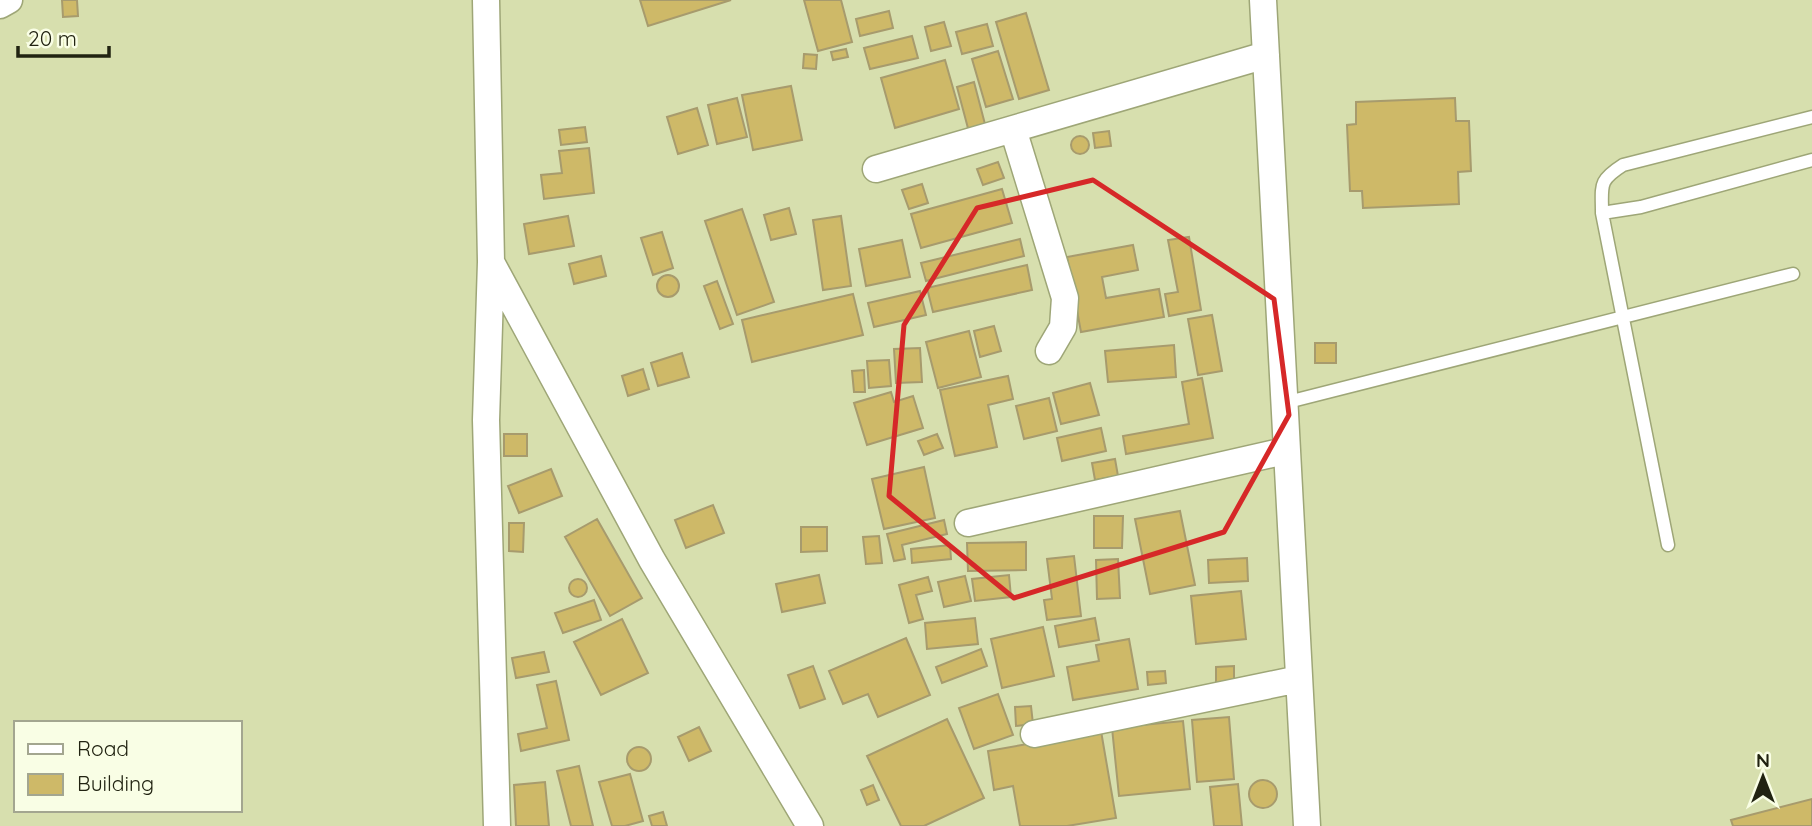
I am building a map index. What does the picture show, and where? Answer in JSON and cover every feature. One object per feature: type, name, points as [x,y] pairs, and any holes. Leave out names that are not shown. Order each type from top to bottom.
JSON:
[{"type":"street","points":[[0,5],[9,0]]},
{"type":"street","points":[[486,0],[491,262],[486,420],[497,826]]},
{"type":"street","points":[[1263,0],[1307,826]]},
{"type":"street","points":[[876,169],[1266,55]]},
{"type":"street","points":[[1013,129],[1065,298],[1063,327],[1049,352]]},
{"type":"street","points":[[491,262],[652,560],[810,826]]},
{"type":"street","points":[[968,523],[1285,451]]},
{"type":"street","points":[[1034,734],[1299,679]]},
{"type":"lane","points":[[1668,545],[1602,213],[1602,187],[1606,176],[1623,165],[1812,117]]},
{"type":"lane","points":[[1602,213],[1641,206],[1812,160]]},
{"type":"lane","points":[[1284,403],[1793,275]]},
{"type":"highlighted area","points":[[1093,180],[1274,299],[1289,415],[1224,532],[1014,598],[889,496],[904,325],[977,208]]},
{"type":"building","points":[[62,0],[77,0],[78,16],[63,17]]},
{"type":"building","points":[[640,0],[731,0],[648,26]]},
{"type":"building","points":[[804,0],[841,0],[852,42],[818,51]]},
{"type":"building","points":[[889,11],[893,28],[860,36],[856,19]]},
{"type":"building","points":[[1026,13],[1049,90],[1019,99],[996,22]]},
{"type":"building","points":[[944,22],[951,46],[931,51],[925,27]]},
{"type":"building","points":[[987,24],[993,46],[962,54],[956,32]]},
{"type":"building","points":[[912,36],[918,58],[870,69],[864,48]]},
{"type":"building","points":[[846,49],[848,57],[833,60],[831,52]]},
{"type":"building","points":[[998,51],[1013,99],[986,107],[972,59]]},
{"type":"building","points":[[804,54],[817,55],[816,69],[803,68]]},
{"type":"building","points":[[945,60],[959,109],[895,128],[881,78]]},
{"type":"building","points":[[974,82],[986,128],[969,132],[957,87]]},
{"type":"building","points":[[791,86],[802,140],[753,150],[742,95]]},
{"type":"building","points":[[737,98],[747,137],[717,144],[708,105]]},
{"type":"building","points":[[1455,98],[1456,121],[1469,121],[1471,171],[1458,172],[1459,204],[1363,208],[1362,191],[1350,191],[1347,125],[1356,124],[1356,102]]},
{"type":"building","points":[[697,108],[708,145],[678,154],[667,117]]},
{"type":"building","points":[[585,127],[587,142],[561,145],[559,130]]},
{"type":"building","points":[[1109,131],[1111,146],[1095,148],[1093,133]]},
{"type":"building","points":[[1080,136],[1086,139],[1089,145],[1086,151],[1080,154],[1074,151],[1071,145],[1074,139]]},
{"type":"building","points":[[589,148],[594,193],[544,199],[541,175],[562,173],[559,151]]},
{"type":"building","points":[[998,162],[1004,178],[983,185],[977,169]]},
{"type":"building","points":[[922,184],[928,203],[909,209],[902,190]]},
{"type":"building","points":[[1002,189],[1012,223],[921,248],[911,214]]},
{"type":"building","points":[[789,208],[796,234],[771,240],[764,215]]},
{"type":"building","points":[[742,209],[774,302],[737,315],[705,221]]},
{"type":"building","points":[[568,216],[574,246],[529,254],[524,224]]},
{"type":"building","points":[[841,216],[851,286],[823,290],[813,220]]},
{"type":"building","points":[[662,232],[673,268],[653,275],[641,238]]},
{"type":"building","points":[[1189,237],[1201,310],[1169,316],[1165,294],[1178,292],[1168,240]]},
{"type":"building","points":[[1020,239],[1024,256],[926,281],[921,263]]},
{"type":"building","points":[[902,240],[910,277],[866,286],[859,249]]},
{"type":"building","points":[[1133,245],[1138,270],[1102,277],[1106,298],[1159,289],[1164,317],[1081,332],[1067,257]]},
{"type":"building","points":[[601,256],[606,276],[574,284],[569,264]]},
{"type":"building","points":[[1027,265],[1032,290],[933,312],[927,288]]},
{"type":"building","points":[[668,275],[676,278],[679,286],[676,294],[668,297],[660,294],[657,286],[660,278]]},
{"type":"building","points":[[717,281],[733,324],[720,329],[704,286]]},
{"type":"building","points":[[920,291],[926,315],[874,327],[868,303]]},
{"type":"building","points":[[853,294],[863,335],[752,362],[742,320]]},
{"type":"building","points":[[1212,315],[1222,371],[1198,375],[1188,319]]},
{"type":"building","points":[[994,326],[1001,351],[980,357],[974,331]]},
{"type":"building","points":[[969,331],[981,377],[938,388],[926,342]]},
{"type":"building","points":[[1315,343],[1336,343],[1336,363],[1315,363]]},
{"type":"building","points":[[1174,345],[1176,377],[1108,382],[1105,351]]},
{"type":"building","points":[[920,348],[922,382],[896,383],[894,349]]},
{"type":"building","points":[[682,353],[689,377],[658,386],[651,363]]},
{"type":"building","points":[[889,360],[891,386],[869,388],[867,361]]},
{"type":"building","points":[[643,369],[649,389],[628,396],[622,376]]},
{"type":"building","points":[[864,370],[865,392],[854,392],[852,371]]},
{"type":"building","points":[[1008,376],[1013,399],[988,405],[997,447],[955,456],[940,390]]},
{"type":"building","points":[[1202,378],[1213,438],[1126,454],[1123,436],[1189,424],[1182,382]]},
{"type":"building","points":[[1090,383],[1099,415],[1061,424],[1053,393]]},
{"type":"building","points":[[891,392],[894,402],[913,396],[923,428],[867,445],[854,403]]},
{"type":"building","points":[[1049,398],[1057,431],[1024,439],[1016,406]]},
{"type":"building","points":[[1101,428],[1106,451],[1062,461],[1057,438]]},
{"type":"building","points":[[504,434],[527,434],[527,456],[504,456]]},
{"type":"building","points":[[937,434],[943,448],[924,455],[918,441]]},
{"type":"building","points":[[1115,459],[1118,476],[1095,480],[1092,463]]},
{"type":"building","points":[[924,467],[935,518],[884,529],[872,479]]},
{"type":"building","points":[[551,469],[562,496],[519,513],[508,486]]},
{"type":"building","points":[[713,505],[724,533],[686,548],[675,520]]},
{"type":"building","points":[[1180,511],[1195,585],[1150,594],[1135,519]]},
{"type":"building","points":[[1094,516],[1123,516],[1122,548],[1094,548]]},
{"type":"building","points":[[597,519],[642,598],[610,616],[565,537]]},
{"type":"building","points":[[944,520],[947,534],[902,545],[905,559],[894,561],[887,534]]},
{"type":"building","points":[[509,523],[524,523],[523,552],[509,551]]},
{"type":"building","points":[[801,527],[827,527],[827,551],[801,552]]},
{"type":"building","points":[[879,536],[882,563],[866,564],[863,537]]},
{"type":"building","points":[[1026,542],[1026,570],[968,571],[967,543]]},
{"type":"building","points":[[950,545],[951,559],[912,563],[911,549]]},
{"type":"building","points":[[1074,556],[1081,616],[1047,620],[1044,600],[1052,599],[1047,559]]},
{"type":"building","points":[[1247,558],[1248,581],[1209,583],[1208,560]]},
{"type":"building","points":[[1118,559],[1120,598],[1097,599],[1096,560]]},
{"type":"building","points":[[819,575],[825,603],[782,612],[776,584]]},
{"type":"building","points":[[1009,575],[1011,597],[975,601],[972,579]]},
{"type":"building","points":[[965,576],[971,601],[944,607],[938,582]]},
{"type":"building","points":[[928,577],[932,591],[916,595],[923,619],[909,623],[899,585]]},
{"type":"building","points":[[574,579],[582,579],[587,588],[585,595],[574,597],[569,592],[569,584]]},
{"type":"building","points":[[1241,591],[1246,639],[1196,644],[1191,596]]},
{"type":"building","points":[[594,600],[601,620],[563,633],[555,613]]},
{"type":"building","points":[[975,618],[978,644],[927,649],[925,623]]},
{"type":"building","points":[[1095,618],[1099,640],[1059,647],[1055,626]]},
{"type":"building","points":[[622,619],[648,673],[601,695],[574,642]]},
{"type":"building","points":[[1043,627],[1054,676],[1002,688],[991,639]]},
{"type":"building","points":[[906,638],[930,695],[878,717],[868,694],[843,704],[829,671]]},
{"type":"building","points":[[1129,639],[1138,689],[1073,700],[1067,667],[1099,661],[1096,645]]},
{"type":"building","points":[[981,649],[987,666],[942,683],[936,667]]},
{"type":"building","points":[[544,652],[549,672],[516,678],[512,658]]},
{"type":"building","points":[[813,666],[825,699],[800,708],[788,675]]},
{"type":"building","points":[[1234,666],[1234,682],[1216,683],[1216,667]]},
{"type":"building","points":[[1165,671],[1166,683],[1148,685],[1147,672]]},
{"type":"building","points":[[556,681],[569,740],[521,751],[518,734],[547,728],[537,685]]},
{"type":"building","points":[[998,694],[1013,735],[974,749],[959,708]]},
{"type":"building","points":[[1031,706],[1033,724],[1016,726],[1015,707]]},
{"type":"building","points":[[1229,717],[1234,779],[1197,782],[1192,720]]},
{"type":"building","points":[[947,719],[984,798],[924,826],[901,826],[867,756]]},
{"type":"building","points":[[1183,721],[1190,789],[1119,796],[1112,728]]},
{"type":"building","points":[[699,727],[711,751],[689,761],[678,737]]},
{"type":"building","points":[[1101,731],[1116,818],[1067,826],[1020,826],[1013,786],[994,790],[988,751]]},
{"type":"building","points":[[634,747],[644,747],[651,754],[651,764],[644,771],[634,771],[627,764],[627,754]]},
{"type":"building","points":[[579,766],[593,826],[571,826],[557,771]]},
{"type":"building","points":[[630,774],[643,821],[612,826],[599,782]]},
{"type":"building","points":[[1263,780],[1273,784],[1277,794],[1273,804],[1263,808],[1253,804],[1249,794],[1253,784]]},
{"type":"building","points":[[545,782],[549,826],[516,826],[514,785]]},
{"type":"building","points":[[1238,784],[1242,826],[1214,826],[1210,787]]},
{"type":"building","points":[[873,785],[879,800],[867,805],[861,790]]},
{"type":"building","points":[[1812,799],[1812,826],[1733,826],[1731,820]]},
{"type":"building","points":[[663,812],[667,826],[652,826],[649,816]]}]
